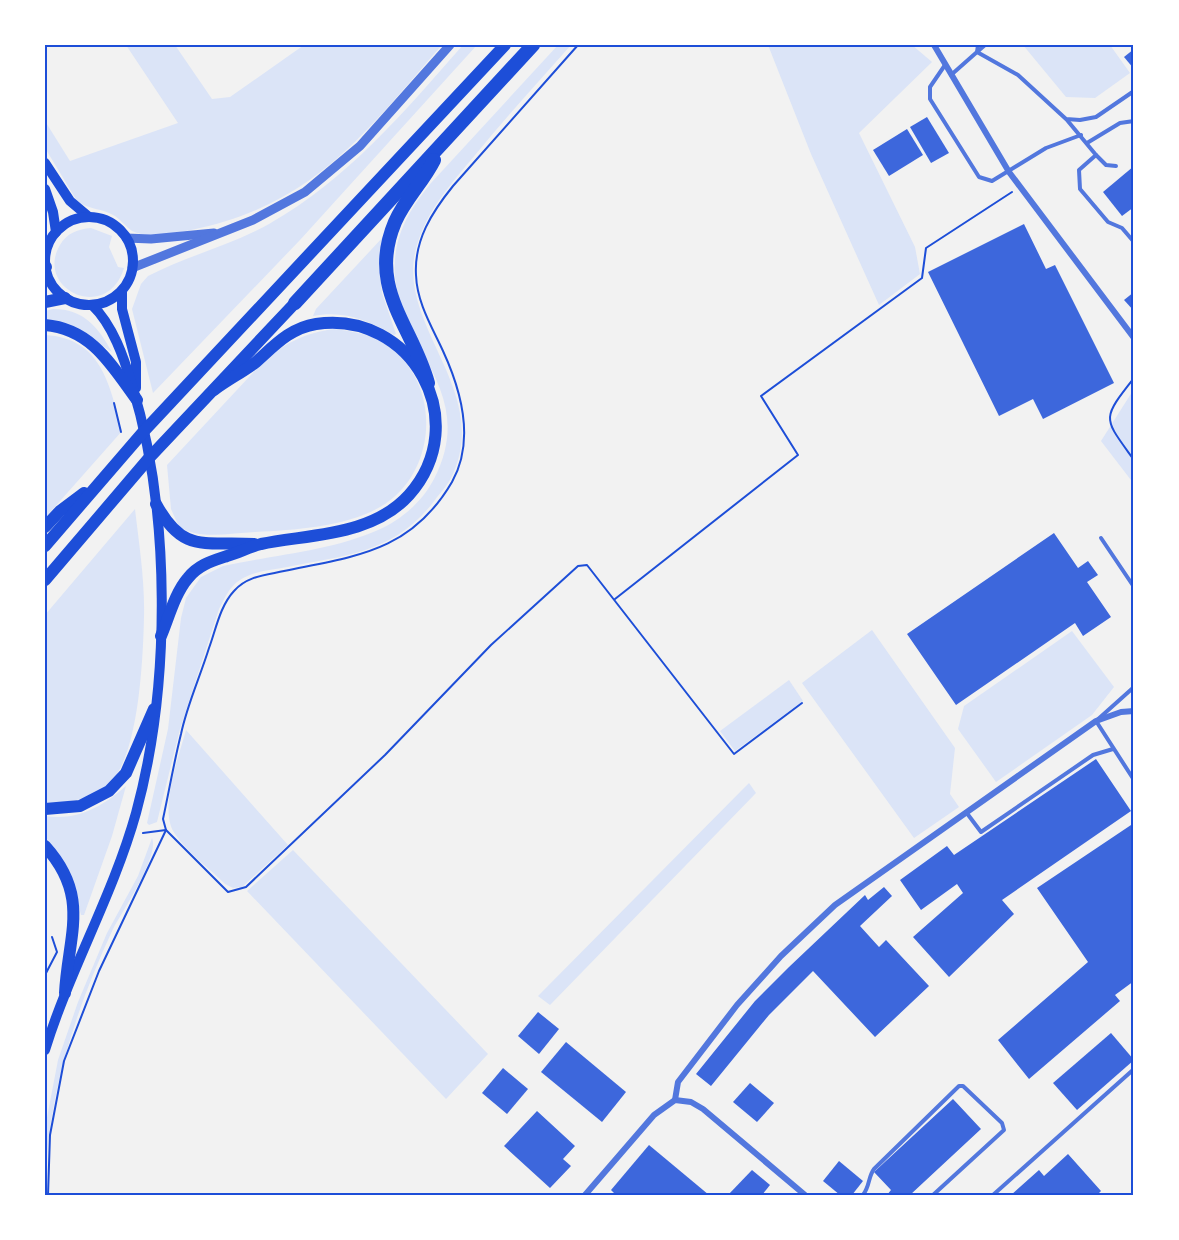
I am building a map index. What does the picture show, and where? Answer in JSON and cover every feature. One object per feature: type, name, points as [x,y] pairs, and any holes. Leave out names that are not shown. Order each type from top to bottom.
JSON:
[{"type":"highway","points":[[45,546],[104,478],[505,45]]},
{"type":"highway","points":[[45,580],[150,457],[440,148],[533,45]]},
{"type":"highway","points":[[161,636],[179,592],[193,572],[213,560],[258,545],[332,533],[368,523],[396,508],[408,497],[424,473],[435,445],[436,418],[422,362],[393,302],[387,263],[395,222],[409,198],[423,182],[440,148]]},
{"type":"highway","points":[[45,302],[64,298]]},
{"type":"highway","points":[[214,390],[255,362],[289,334],[314,324],[336,322],[367,328],[388,338],[406,354],[428,382]]},
{"type":"highway","points":[[45,326],[76,333],[96,346],[112,364],[137,403]]},
{"type":"highway","points":[[45,527],[60,511],[104,478]]},
{"type":"highway","points":[[155,497],[169,526],[183,538],[197,542],[258,545]]},
{"type":"highway","points":[[45,809],[80,806],[109,791],[126,773],[137,743],[154,709]]},
{"type":"highway","points":[[45,846],[64,874],[74,915],[75,932],[67,961],[65,993]]},
{"type":"main road","points":[[45,163],[70,201],[89,217],[114,225],[126,238],[133,256],[132,268],[122,291],[122,309],[136,362],[137,403]]},
{"type":"main road","points":[[45,189],[53,212],[56,232]]},
{"type":"main road","points":[[89,217],[66,224],[56,232],[47,248],[45,267],[50,281],[64,298],[92,305],[106,302],[122,291]]},
{"type":"main road","points":[[45,1050],[65,993],[96,926],[131,832],[144,782],[161,636],[155,497],[137,403],[115,340],[104,319],[92,305]]},
{"type":"street","points":[[132,268],[278,208],[331,172],[375,131],[450,45]]},
{"type":"street","points":[[934,45],[1019,187],[1134,338]]},
{"type":"street","points":[[126,238],[151,239],[224,232]]},
{"type":"street","points":[[675,1100],[678,1082],[737,1005],[788,949],[835,905],[1096,721],[1121,712],[1134,711]]},
{"type":"street","points":[[585,1195],[654,1115],[675,1100],[692,1102],[703,1108],[805,1195]]},
{"type":"lane","points":[[977,52],[978,45]]},
{"type":"lane","points":[[951,75],[986,45]]},
{"type":"lane","points":[[977,52],[1018,75],[1066,119],[1106,165],[1116,165]]},
{"type":"lane","points":[[945,65],[930,87],[930,99],[979,177],[992,181],[1046,148],[1081,135]]},
{"type":"lane","points":[[1066,119],[1080,120],[1096,117],[1134,91]]},
{"type":"lane","points":[[1087,143],[1120,123],[1134,121]]},
{"type":"lane","points":[[1096,155],[1078,170],[1080,189],[1108,222],[1122,228],[1134,242]]},
{"type":"lane","points":[[1101,538],[1134,587]]},
{"type":"lane","points":[[1134,687],[1096,721],[1134,780]]},
{"type":"lane","points":[[966,811],[981,832],[1093,755],[1113,749]]},
{"type":"lane","points":[[993,1195],[1134,1069]]},
{"type":"lane","points":[[863,1195],[870,1187],[870,1174],[874,1169],[959,1086],[963,1086],[1002,1123],[1004,1130],[933,1195]]},
{"type":"path","points":[[578,45],[453,186],[436,207],[421,237],[416,275],[418,293],[455,380],[462,407],[464,444],[453,480],[430,511],[408,534],[390,544],[345,560],[253,578],[236,589],[221,612],[181,732],[164,819],[166,830],[228,892],[242,890],[303,836],[491,645],[571,570],[587,566],[734,754],[802,703]]},
{"type":"path","points":[[615,599],[798,454],[761,396],[922,278],[926,248],[1019,187]]},
{"type":"path","points":[[1134,378],[1110,408],[1108,417],[1110,428],[1134,460]]},
{"type":"path","points":[[114,404],[121,432]]},
{"type":"path","points":[[131,832],[147,834],[166,830]]},
{"type":"path","points":[[48,1195],[50,1135],[64,1061],[99,970],[166,830]]},
{"type":"path","points":[[45,975],[57,951],[52,937]]},
{"type":"shaded area","points":[[126,45],[175,45],[212,99],[230,97],[304,45],[442,45],[361,136],[333,162],[304,184],[271,203],[234,219],[169,234],[145,235],[132,231],[115,216],[77,201],[45,148],[45,121],[70,161],[178,123]]},
{"type":"shaded area","points":[[463,45],[477,45],[300,240],[153,393],[132,309],[141,284],[148,276],[269,224],[298,206],[374,143]]},
{"type":"shaded area","points":[[558,45],[571,45],[448,188],[431,212],[415,253],[414,281],[420,308],[454,389],[461,418],[461,447],[451,478],[420,518],[386,541],[350,555],[257,573],[245,577],[233,586],[219,609],[180,729],[157,822],[149,825],[147,823],[168,729],[181,618],[186,598],[201,577],[223,566],[321,548],[378,530],[395,521],[410,509],[434,479],[445,449],[447,422],[443,397],[434,374],[400,304],[395,277],[399,238],[415,204],[431,183]]},
{"type":"shaded area","points":[[768,45],[912,45],[932,62],[859,133],[915,247],[920,274],[879,305],[811,154]]},
{"type":"shaded area","points":[[1023,45],[1110,45],[1130,73],[1095,98],[1066,97]]},
{"type":"shaded area","points":[[91,228],[112,236],[109,247],[118,267],[124,268],[115,285],[103,294],[89,297],[76,294],[64,286],[57,275],[55,261],[60,245],[66,237],[77,231]]},
{"type":"shaded area","points":[[384,236],[379,266],[382,293],[396,334],[345,315],[313,316],[316,309]]},
{"type":"shaded area","points":[[53,309],[73,312],[89,321],[112,352],[75,329],[45,320],[45,311]]},
{"type":"shaded area","points":[[334,329],[362,334],[378,340],[399,356],[414,376],[423,399],[426,423],[423,448],[415,471],[400,491],[380,507],[366,514],[319,526],[216,535],[196,533],[179,527],[171,509],[167,465],[272,354],[297,339]]},
{"type":"shaded area","points":[[45,335],[64,338],[79,345],[91,355],[107,382],[122,431],[45,518]]},
{"type":"shaded area","points":[[1134,389],[1134,484],[1101,441]]},
{"type":"shaded area","points":[[135,509],[144,590],[143,635],[137,706],[127,752],[119,771],[102,790],[78,800],[45,803],[45,615]]},
{"type":"shaded area","points":[[872,630],[955,748],[950,794],[959,807],[914,838],[802,683]]},
{"type":"shaded area","points":[[1072,631],[1114,687],[1092,715],[996,782],[958,729],[964,706]]},
{"type":"shaded area","points":[[789,680],[803,701],[735,751],[720,731]]},
{"type":"shaded area","points":[[186,730],[288,845],[242,887],[233,888],[225,884],[186,848],[170,824],[169,798]]},
{"type":"shaded area","points":[[749,783],[756,793],[550,1005],[538,996]]},
{"type":"shaded area","points":[[126,786],[112,836],[84,915],[81,915],[70,871],[45,836],[45,816],[68,816],[88,811],[108,800]]},
{"type":"shaded area","points":[[152,838],[151,857],[146,870],[113,929],[99,960],[66,1054],[52,1118],[45,1185],[45,1128],[58,1060],[78,1002],[107,933],[138,876]]},
{"type":"shaded area","points":[[293,850],[488,1054],[446,1099],[247,891]]},
{"type":"building","points":[[1134,49],[1134,69],[1124,57]]},
{"type":"building","points":[[927,117],[949,153],[931,163],[910,127]]},
{"type":"building","points":[[907,129],[923,155],[889,176],[873,150]]},
{"type":"building","points":[[1134,166],[1134,207],[1122,216],[1103,192]]},
{"type":"building","points":[[1024,224],[1046,269],[1055,265],[1114,383],[1043,419],[1033,399],[999,416],[928,272]]},
{"type":"building","points":[[1134,292],[1134,311],[1124,300]]},
{"type":"building","points":[[1054,533],[1078,568],[1088,561],[1098,575],[1087,582],[1111,617],[1083,636],[1075,623],[956,705],[907,634]]},
{"type":"building","points":[[1096,759],[1131,811],[1002,900],[1014,914],[949,977],[913,937],[963,893],[957,884],[921,910],[900,880],[947,846],[954,855]]},
{"type":"building","points":[[1134,823],[1134,981],[1115,995],[1120,1001],[1029,1079],[998,1040],[1088,962],[1037,888]]},
{"type":"building","points":[[884,887],[892,896],[860,926],[879,947],[886,940],[929,986],[875,1037],[813,971],[769,1015],[711,1086],[696,1074],[755,1001],[789,967],[865,895],[868,900]]},
{"type":"building","points":[[538,1012],[559,1029],[539,1054],[518,1036]]},
{"type":"building","points":[[1111,1033],[1134,1060],[1077,1110],[1053,1083]]},
{"type":"building","points":[[566,1042],[626,1092],[602,1122],[541,1072]]},
{"type":"building","points":[[503,1068],[528,1089],[507,1114],[482,1093]]},
{"type":"building","points":[[750,1083],[774,1103],[757,1122],[733,1102]]},
{"type":"building","points":[[953,1099],[981,1129],[910,1195],[887,1195],[891,1190],[874,1172]]},
{"type":"building","points":[[537,1111],[575,1146],[563,1159],[571,1166],[550,1188],[504,1146]]},
{"type":"building","points":[[649,1145],[709,1195],[616,1195],[611,1190]]},
{"type":"building","points":[[1068,1154],[1101,1191],[1097,1195],[1011,1195],[1039,1170],[1044,1176]]},
{"type":"building","points":[[839,1161],[863,1181],[852,1195],[840,1195],[823,1181]]},
{"type":"building","points":[[752,1170],[770,1185],[762,1195],[728,1195]]}]
